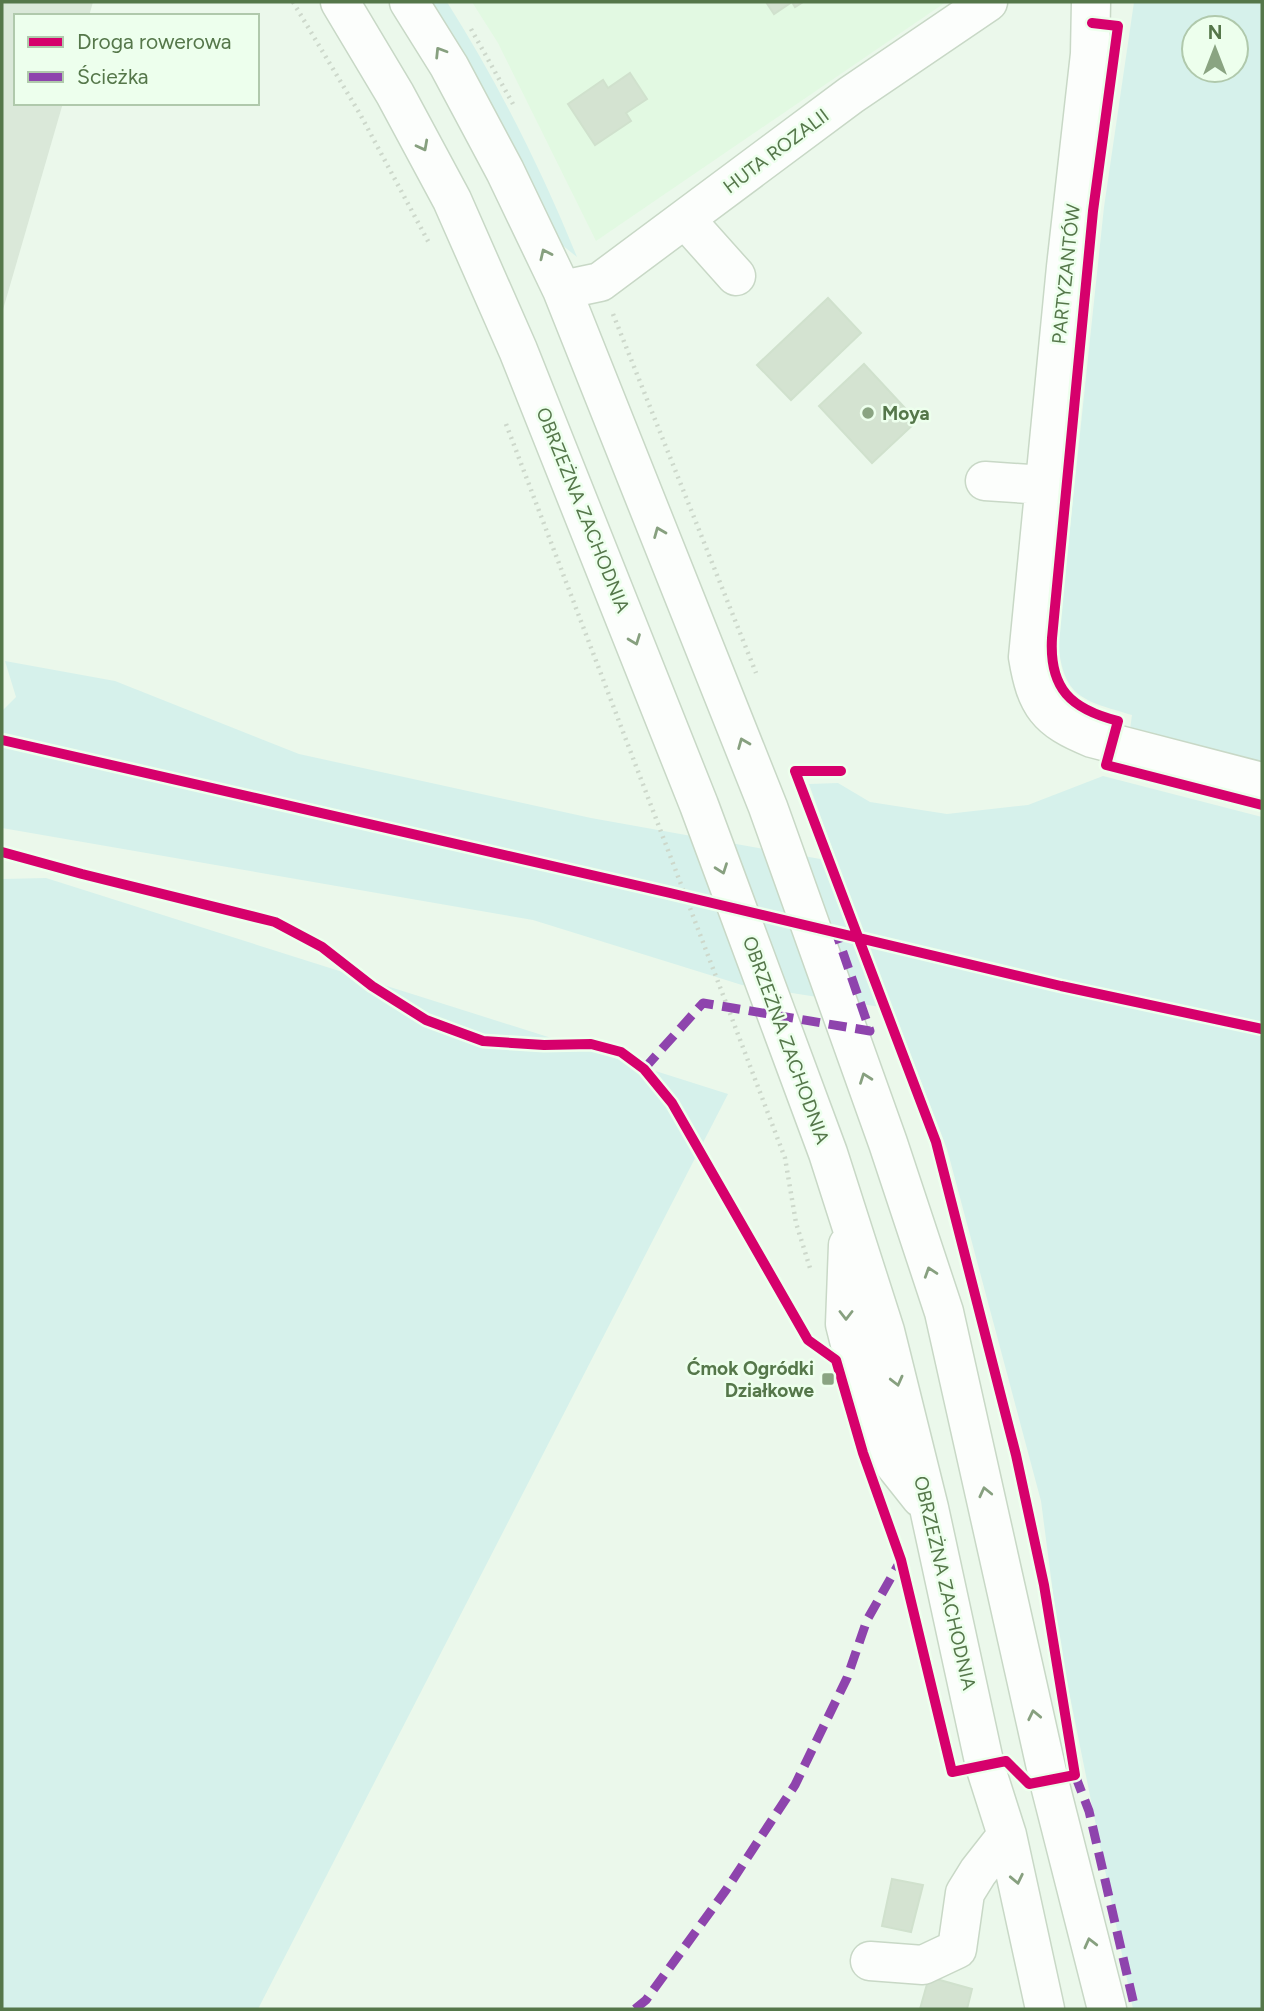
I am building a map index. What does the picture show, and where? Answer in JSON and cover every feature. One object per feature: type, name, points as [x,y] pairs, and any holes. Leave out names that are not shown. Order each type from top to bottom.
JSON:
[{"type":"street","name":"OBRZEŻNA ZACHODNIA","points":[[340,2],[395,94],[452,200],[518,350],[698,805],[828,1153],[885,1331],[929,1508],[985,1766],[1007,1835],[1045,2009]]},
{"type":"street","points":[[409,2],[449,66],[506,171],[562,290],[768,807],[888,1143],[944,1312],[1049,1781],[1107,2009]]},
{"type":"street","name":"HUTA ROZALII","points":[[562,290],[600,282],[851,95],[988,2]]},
{"type":"street","name":"PARTYZANTÓW","points":[[1091,2],[1090,54],[1028,657],[1033,684],[1044,706],[1066,728],[1092,738],[1262,782]]},
{"type":"street","points":[[685,219],[736,276]]},
{"type":"street","points":[[985,481],[1044,485]]},
{"type":"street","points":[[870,1961],[923,1965],[957,1949],[965,1893],[1007,1835]]},
{"type":"path","points":[[293,2],[360,114],[429,244]]},
{"type":"path","points":[[504,418],[785,1158],[796,1223],[811,1273]]},
{"type":"path","points":[[814,822],[936,1142]]},
{"type":"path","points":[[2,852],[275,922],[322,947],[372,986],[426,1020],[483,1041],[544,1045],[591,1044],[621,1052],[643,1069],[671,1103],[808,1340],[817,1346]]},
{"type":"shaded area","points":[[2,2],[93,2],[90,14],[14,14],[14,105],[62,105],[2,313]]},
{"type":"shaded area","points":[[433,2],[447,2],[484,64],[549,191],[577,257],[562,245],[528,173]]},
{"type":"shaded area","points":[[472,2],[946,2],[596,241],[498,43]]},
{"type":"shaded area","points":[[1134,2],[1262,2],[1262,763],[1130,730],[1132,715],[1088,700],[1070,686],[1058,641],[1104,207]]},
{"type":"shaded area","points":[[5,661],[115,681],[299,754],[591,818],[837,862],[809,784],[838,783],[870,802],[947,814],[1028,805],[1103,776],[1262,817],[1262,2009],[1133,2009],[1060,1647],[1041,1501],[947,1149],[893,1009],[742,985],[533,920],[2,828],[2,711],[16,697]]},
{"type":"shaded area","points":[[46,878],[728,1094],[258,2009],[2,2009],[2,879]]},
{"type":"building","points":[[766,2],[792,2],[774,14]]},
{"type":"building","points":[[630,73],[647,99],[626,113],[631,121],[595,145],[568,104],[603,80],[608,88]]},
{"type":"building","points":[[828,298],[861,333],[791,400],[757,365]]},
{"type":"building","name":"Moya","points":[[864,364],[917,421],[872,463],[819,406]]},
{"type":"building","points":[[892,1879],[923,1885],[911,1932],[882,1926]]},
{"type":"building","points":[[929,1977],[972,1989],[967,2009],[920,2009]]},
{"type":"marked path","points":[[644,1069],[703,1003],[870,1031],[837,935],[832,934]]},
{"type":"marked path","points":[[635,2009],[646,2000],[726,1890],[795,1785],[847,1678],[867,1620],[901,1560]]},
{"type":"marked path","points":[[1075,1775],[1089,1811],[1135,2009]]},
{"type":"cycle path","points":[[1092,23],[1118,26],[1093,211],[1052,638],[1054,671],[1059,684],[1076,703],[1087,710],[1118,721],[1106,765],[1262,805]]},
{"type":"cycle path","points":[[2,740],[670,893],[1061,986],[1262,1029]]},
{"type":"cycle path","points":[[2,852],[275,922],[322,947],[372,986],[426,1020],[483,1041],[544,1045],[591,1044],[621,1052],[644,1069],[672,1103],[808,1340],[836,1360],[863,1453],[901,1560],[952,1772],[1006,1761],[1029,1784],[1075,1775],[1044,1585],[1016,1455],[936,1142],[795,771],[841,771]]},
{"type":"place","name":"Moya","points":[[868,413]]},
{"type":"place","name":"Ćmok Ogródki Działkowe","points":[[828,1379]]}]
